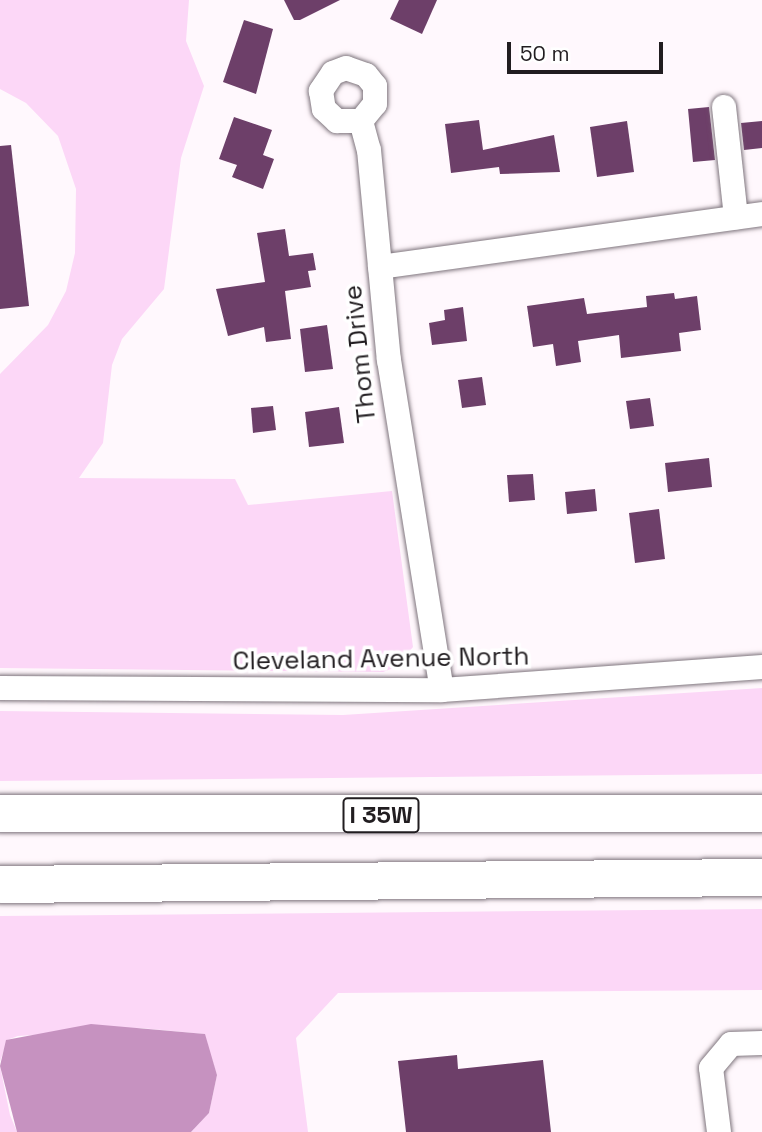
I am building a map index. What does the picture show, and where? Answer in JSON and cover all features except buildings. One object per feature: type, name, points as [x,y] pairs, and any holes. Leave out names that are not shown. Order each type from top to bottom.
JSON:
[{"type":"highway","name":"I 35W","points":[[0,813],[762,813]]},
{"type":"highway","points":[[0,884],[762,877]]},
{"type":"street","points":[[724,107],[736,217]]},
{"type":"street","points":[[361,121],[381,236],[380,267]]},
{"type":"street","name":"Thom Drive","points":[[442,690],[404,470],[380,267],[762,214]]},
{"type":"street","name":"Cleveland Avenue North","points":[[0,688],[442,690],[762,667]]},
{"type":"street","points":[[719,1132],[712,1068],[731,1044],[762,1043]]},
{"type":"shaded area","points":[[0,0],[189,0],[186,41],[204,86],[181,158],[164,289],[122,339],[112,365],[103,443],[79,478],[235,479],[248,505],[392,491],[413,647],[396,667],[383,672],[0,668],[0,374],[48,325],[66,291],[75,253],[76,189],[58,136],[26,103],[0,89]]},
{"type":"shaded area","points":[[762,688],[762,774],[0,781],[0,711],[343,715]]},
{"type":"shaded area","points":[[762,909],[762,990],[338,993],[296,1038],[308,1132],[191,1132],[209,1113],[217,1075],[204,1034],[141,1028],[18,1036],[7,1040],[0,1062],[0,916]]},
{"type":"shaded area","points":[[91,1024],[205,1034],[217,1075],[209,1113],[191,1132],[17,1132],[0,1066],[6,1040]]},
{"type":"shaded area","points":[[0,1066],[10,1115],[17,1132],[0,1132]]}]
